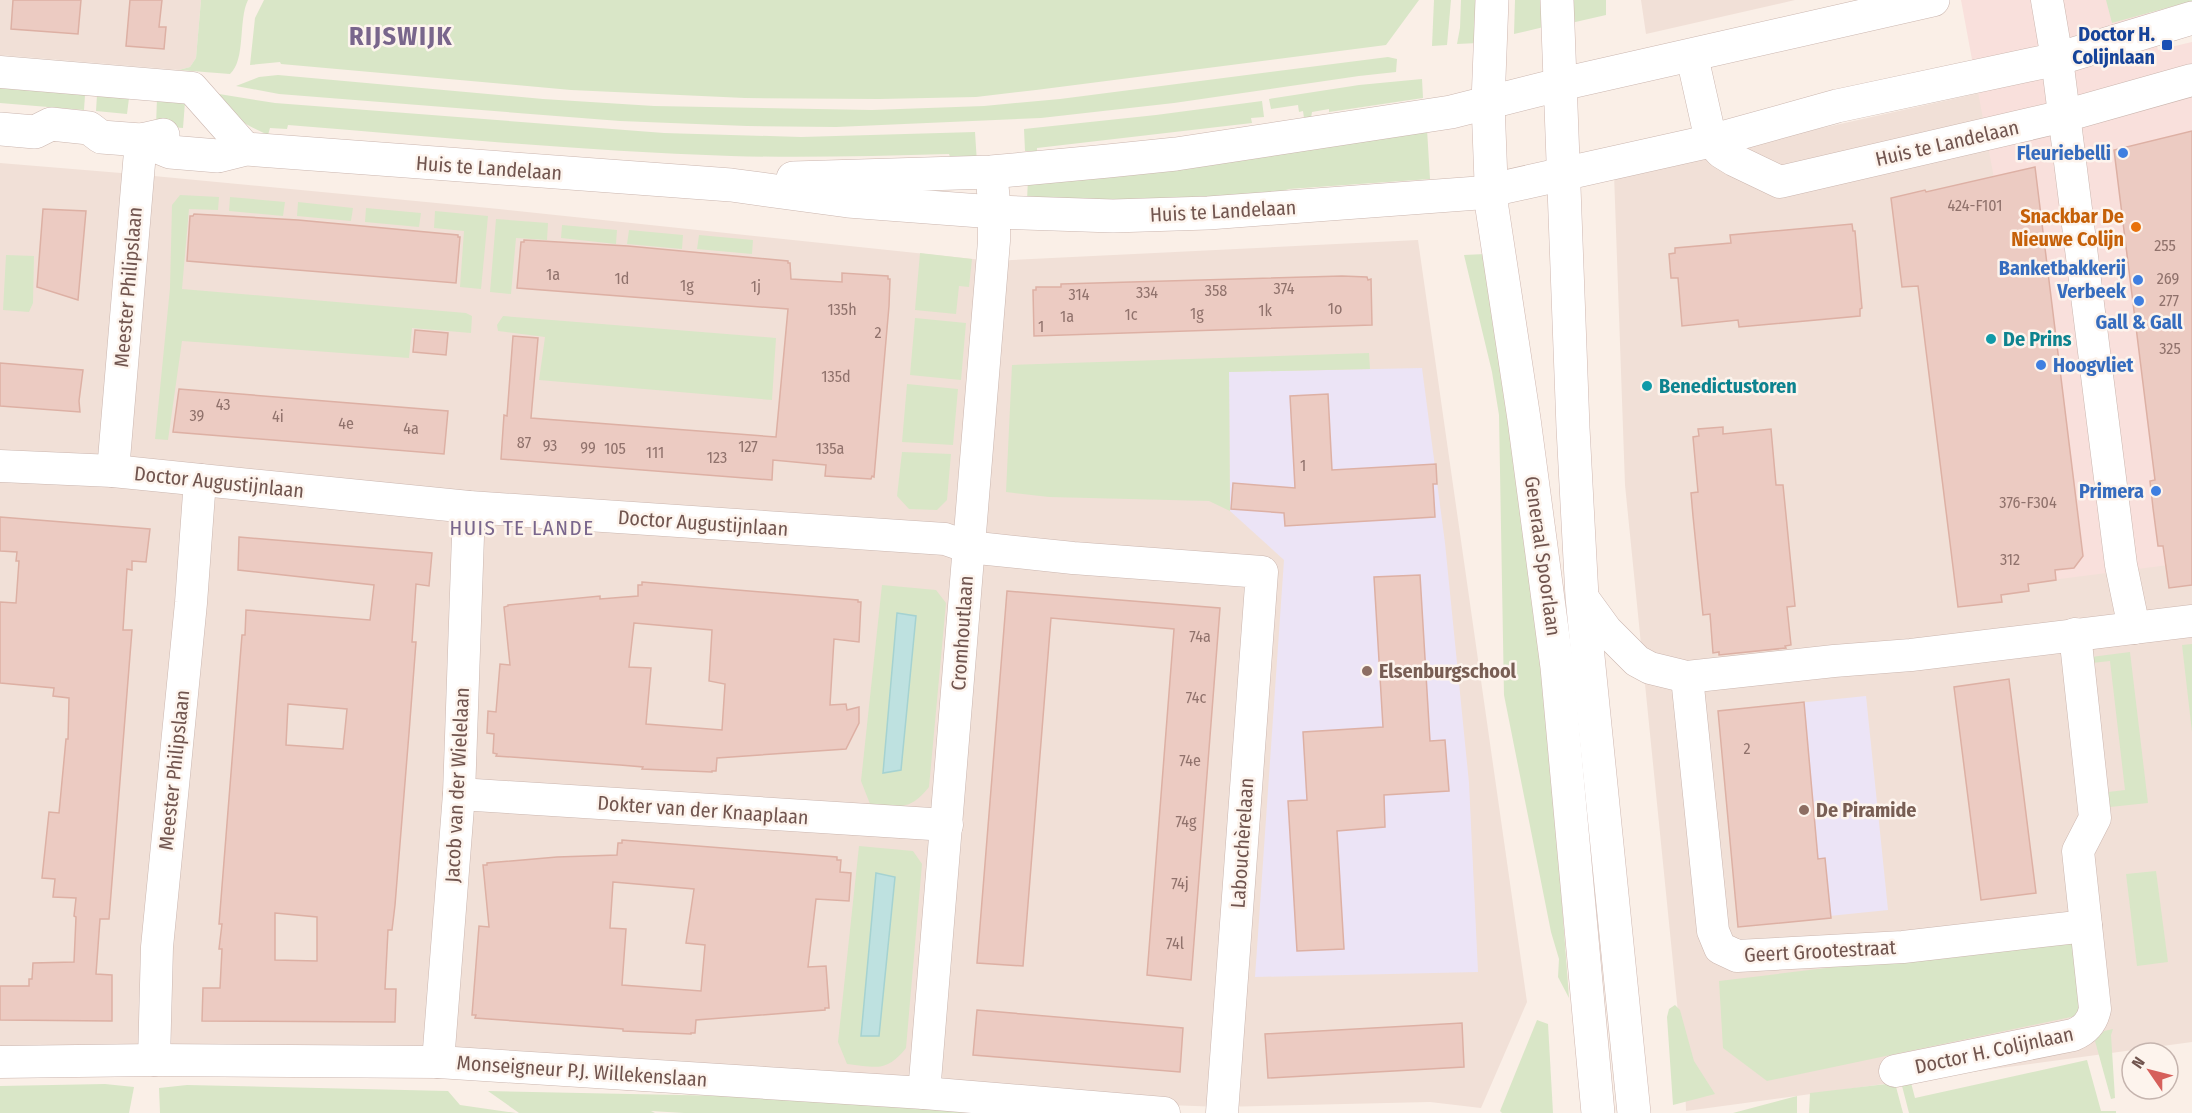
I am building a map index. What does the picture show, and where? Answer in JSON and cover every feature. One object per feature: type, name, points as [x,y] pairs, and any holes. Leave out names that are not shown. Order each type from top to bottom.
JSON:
[{"type":"street","name":"Generaal Spoorlaan","points":[[1492,0],[1488,103],[1490,190],[1524,419],[1557,667],[1598,1112]]},
{"type":"street","name":"Generaal Spoorlaan","points":[[1557,0],[1562,84],[1573,428],[1582,597],[1634,1111]]},
{"type":"street","name":"Huis te Landelaan","points":[[731,185],[773,179],[991,172],[1176,154],[1451,112],[1562,84],[1933,0]]},
{"type":"street","points":[[2047,0],[2057,59],[2121,565],[2134,628]]},
{"type":"street","name":"Huis te Landelaan","points":[[0,129],[35,132],[50,142],[88,146],[100,137],[141,140],[170,152],[218,156],[246,149],[731,185],[848,201],[994,212],[1113,216],[1191,214],[1449,196],[1490,190],[1711,141],[1837,106],[2057,59],[2192,18]]},
{"type":"street","points":[[1692,56],[1711,141]]},
{"type":"street","points":[[0,72],[192,88],[246,149]]},
{"type":"street","name":"Huis te Landelaan","points":[[1711,141],[1721,152],[1734,160],[1780,182],[2064,116],[2192,80]]},
{"type":"street","name":"Meester Philipslaan","points":[[113,471],[141,140]]},
{"type":"street","name":"Cromhoutlaan","points":[[924,1093],[994,241],[991,172]]},
{"type":"street","name":"Doctor Augustijnlaan","points":[[0,466],[113,471],[469,507],[945,538],[968,547],[1073,558],[1262,572]]},
{"type":"street","name":"Meester Philipslaan","points":[[154,1060],[157,947],[191,603],[200,480]]},
{"type":"street","name":"Jacob van der Wielelaan","points":[[438,1062],[459,794],[469,507]]},
{"type":"street","name":"Labouchèrelaan","points":[[1222,1113],[1262,572]]},
{"type":"street","points":[[1582,597],[1606,630],[1637,661],[1650,668],[1687,677],[1911,655],[2192,621]]},
{"type":"street","name":"Doctor H. Colijnlaan","points":[[1895,1071],[2082,1032],[2090,1022],[2095,1009],[2078,851],[2095,818],[2075,634]]},
{"type":"street","name":"Geert Grootestraat","points":[[1687,677],[1713,932],[1720,948],[1737,956],[1903,947],[2086,926]]},
{"type":"street","name":"Dokter van der Knaaplaan","points":[[459,794],[947,825]]},
{"type":"street","name":"Monseigneur P.J. Willekenslaan","points":[[0,1062],[154,1060],[438,1062],[924,1093],[1164,1113]]},
{"type":"shaded area","points":[[0,0],[201,0],[196,58],[190,67],[179,70],[0,55]]},
{"type":"shaded area","points":[[1641,0],[1795,0],[1646,34]]},
{"type":"shaded area","points":[[1961,0],[2145,0],[2158,50],[2192,42],[2192,562],[2052,580],[1996,189]]},
{"type":"shaded area","points":[[2192,46],[2192,1042],[2180,1044],[2180,1041],[2120,1041],[2120,1052],[1686,1111],[1685,1082],[1625,485],[1614,174]]},
{"type":"shaded area","points":[[0,163],[499,209],[992,261],[1418,240],[1527,1002],[1481,1108],[1430,1102],[1221,1107],[0,1055]]},
{"type":"shaded area","name":"Elsenburgschool","points":[[1422,368],[1445,543],[1469,783],[1478,972],[1255,977],[1284,560],[1230,511],[1229,372]]},
{"type":"shaded area","name":"De Piramide","points":[[1866,696],[1888,910],[1741,925],[1719,711]]},
{"type":"green space","points":[[201,0],[248,0],[243,18],[238,59],[230,74],[179,70],[190,67],[196,58]]},
{"type":"green space","points":[[264,0],[1419,0],[1386,45],[976,97],[879,99],[745,98],[571,90],[281,64],[280,62],[250,65],[255,18]]},
{"type":"green space","points":[[1434,0],[1451,0],[1447,45],[1432,46]]},
{"type":"green space","points":[[1461,0],[1479,0],[1478,43],[1457,44]]},
{"type":"green space","points":[[1515,0],[1551,0],[1552,25],[1514,34]]},
{"type":"green space","points":[[1565,0],[1606,0],[1606,15],[1571,23]]},
{"type":"green space","points":[[2106,0],[2192,0],[2192,1],[2112,23]]},
{"type":"green space","points":[[1388,57],[1397,59],[1396,72],[1174,103],[1041,118],[836,127],[620,121],[279,94],[236,86],[259,77],[278,75],[543,99],[654,106],[872,110],[984,106],[1060,99]]},
{"type":"green space","points":[[1422,79],[1423,98],[1329,112],[1329,109],[1312,112],[1311,118],[1304,118],[1303,111],[1299,112],[1298,105],[1271,109],[1269,99],[1359,85]]},
{"type":"green space","points":[[0,88],[85,95],[84,110],[0,103]]},
{"type":"green space","points":[[219,94],[275,103],[664,133],[801,137],[975,132],[977,163],[950,157],[949,154],[786,157],[620,151],[288,125],[287,129],[270,128],[268,135],[234,115]]},
{"type":"green space","points":[[97,95],[129,98],[127,114],[96,111]]},
{"type":"green space","points":[[157,98],[185,102],[183,128],[156,126]]},
{"type":"green space","points":[[1262,101],[1264,117],[1251,118],[1252,123],[1025,151],[1024,129]]},
{"type":"green space","points":[[1427,129],[1430,179],[1289,189],[1259,199],[1027,201],[1028,178]]},
{"type":"green space","points":[[180,195],[219,197],[218,210],[189,209],[182,289],[466,313],[472,316],[471,333],[412,328],[409,358],[182,341],[168,440],[155,439],[170,288],[172,205]]},
{"type":"green space","points":[[230,197],[285,202],[283,216],[229,211]]},
{"type":"green space","points":[[298,202],[353,208],[351,221],[297,216]]},
{"type":"green space","points":[[366,208],[421,213],[419,227],[365,222]]},
{"type":"green space","points":[[435,211],[488,216],[481,289],[460,287],[464,231],[434,228]]},
{"type":"green space","points":[[496,219],[548,223],[547,240],[516,238],[511,294],[490,292]]},
{"type":"green space","points":[[562,225],[617,230],[616,244],[561,238]]},
{"type":"green space","points":[[629,230],[683,235],[682,249],[627,244]]},
{"type":"green space","points":[[699,235],[753,240],[752,254],[697,249]]},
{"type":"green space","points":[[920,253],[972,259],[969,287],[959,286],[956,314],[915,310]]},
{"type":"green space","points":[[1485,254],[1528,516],[1554,796],[1569,998],[1558,977],[1559,959],[1551,932],[1504,695],[1499,415],[1492,372],[1464,255]]},
{"type":"green space","points":[[6,255],[34,256],[33,303],[29,312],[3,310]]},
{"type":"green space","points":[[503,316],[776,338],[772,400],[539,380],[545,337],[498,331],[497,325]]},
{"type":"green space","points":[[915,318],[966,323],[961,380],[910,375]]},
{"type":"green space","points":[[1369,353],[1370,369],[1229,372],[1230,511],[1209,501],[1049,497],[1006,492],[1012,365]]},
{"type":"green space","points":[[907,384],[958,389],[953,445],[902,442]]},
{"type":"green space","points":[[902,452],[951,454],[947,500],[937,510],[909,509],[897,496]]},
{"type":"green space","points":[[882,585],[936,590],[946,603],[929,787],[916,800],[903,806],[870,804],[861,781]]},
{"type":"green space","points":[[2192,644],[2192,732],[2182,645]]},
{"type":"green space","points":[[2130,652],[2148,803],[2110,807],[2108,792],[2125,790],[2110,661],[2092,663],[2091,657]]},
{"type":"green space","points":[[859,846],[913,851],[922,864],[906,1048],[886,1065],[873,1067],[847,1064],[838,1042]]},
{"type":"green space","points":[[2156,871],[2168,962],[2137,966],[2126,874]]},
{"type":"green space","points":[[2075,938],[2081,1007],[2076,1016],[1767,1081],[1723,1048],[1719,981]]},
{"type":"green space","points":[[1675,1005],[1680,1010],[1694,1061],[1715,1094],[1673,1105],[1667,1017],[1669,1009]]},
{"type":"green space","points":[[1537,1020],[1548,1024],[1553,1113],[1502,1113],[1500,1111]]},
{"type":"green space","points":[[2113,1029],[2111,1035],[2115,1098],[2111,1099],[2095,1041],[2104,1031]]},
{"type":"green space","points":[[2087,1060],[2101,1111],[2116,1111],[2116,1113],[1909,1113],[1901,1082],[1910,1079],[1915,1098]]},
{"type":"green space","points":[[1895,1083],[1903,1113],[1809,1113],[1810,1093]]},
{"type":"green space","points":[[105,1084],[134,1087],[129,1113],[0,1113],[0,1086]]},
{"type":"green space","points":[[187,1085],[448,1091],[460,1105],[516,1113],[160,1113],[159,1088]]},
{"type":"green space","points":[[488,1091],[823,1098],[993,1113],[684,1113],[651,1111],[655,1113],[519,1113]]},
{"type":"green space","points":[[1797,1096],[1797,1113],[1733,1113]]},
{"type":"water","points":[[897,613],[916,616],[901,770],[883,773]]},
{"type":"water","points":[[876,873],[895,877],[879,1036],[861,1036]]},
{"type":"building","points":[[13,0],[81,0],[78,34],[11,29]]},
{"type":"building","points":[[130,0],[162,0],[159,27],[166,27],[164,49],[126,46]]},
{"type":"building","points":[[2192,131],[2192,585],[2169,588],[2163,546],[2158,546],[2153,508],[2150,481],[2155,480],[2114,150]]},
{"type":"building","name":"De Prins","points":[[2035,167],[2083,556],[2074,568],[2055,570],[2056,580],[2028,584],[2029,591],[2001,595],[2002,602],[1958,607],[1918,286],[1902,287],[1891,198]]},
{"type":"building","points":[[43,209],[86,211],[78,300],[37,287]]},
{"type":"building","points":[[194,214],[298,220],[458,235],[460,237],[456,283],[187,261],[190,216]]},
{"type":"building","points":[[1852,224],[1853,231],[1855,231],[1862,308],[1860,316],[1739,327],[1738,320],[1682,326],[1678,278],[1671,278],[1669,254],[1675,253],[1675,248],[1731,243],[1730,235]]},
{"type":"building","points":[[524,240],[628,246],[788,261],[791,279],[842,282],[842,273],[888,276],[890,279],[889,306],[874,477],[872,476],[871,479],[825,476],[826,465],[773,460],[772,480],[501,459],[513,336],[538,338],[531,418],[776,437],[788,309],[517,288],[521,242]]},
{"type":"building","points":[[1342,276],[1371,279],[1372,325],[1034,336],[1033,290],[1036,290],[1036,287],[1061,287],[1061,284]]},
{"type":"building","points":[[415,330],[448,333],[446,355],[413,352]]},
{"type":"building","points":[[0,363],[83,370],[80,412],[0,406]]},
{"type":"building","points":[[179,389],[448,411],[444,454],[173,432]]},
{"type":"building","points":[[1328,394],[1332,470],[1436,464],[1437,484],[1433,484],[1435,517],[1285,526],[1284,513],[1231,509],[1233,483],[1295,488],[1290,396]]},
{"type":"building","points":[[1723,427],[1723,434],[1771,429],[1776,485],[1783,485],[1795,606],[1787,607],[1791,645],[1785,646],[1786,648],[1719,655],[1719,652],[1713,653],[1710,614],[1703,615],[1693,516],[1691,493],[1698,492],[1693,437],[1699,436],[1698,429]]},
{"type":"building","points":[[0,517],[150,529],[146,562],[132,561],[132,570],[127,569],[123,630],[132,630],[109,919],[100,919],[96,974],[112,975],[112,1021],[0,1020],[0,986],[29,986],[33,963],[74,962],[76,898],[53,897],[55,879],[42,878],[49,812],[59,813],[66,739],[68,739],[69,698],[53,696],[54,688],[0,683],[0,602],[16,603],[19,561],[16,561],[17,552],[0,551]]},
{"type":"building","points":[[239,537],[432,553],[429,586],[416,584],[412,642],[416,642],[409,733],[395,905],[392,930],[388,930],[385,989],[396,989],[395,1022],[202,1021],[203,988],[220,988],[222,949],[219,949],[222,924],[219,924],[242,635],[245,635],[246,610],[370,620],[374,585],[238,570]],"holes":[[[288,704],[347,709],[343,749],[286,745]],[[275,913],[317,917],[317,961],[275,960]]]},
{"type":"building","points":[[1420,575],[1430,741],[1445,740],[1449,791],[1384,795],[1385,827],[1337,831],[1344,949],[1297,951],[1288,801],[1307,800],[1303,732],[1383,727],[1374,577]]},
{"type":"building","points":[[642,582],[861,602],[859,642],[834,639],[830,705],[846,704],[847,710],[859,707],[859,723],[846,749],[717,758],[716,771],[712,772],[642,769],[643,767],[496,756],[497,754],[493,753],[494,734],[487,733],[488,711],[496,712],[500,664],[510,665],[504,607],[600,596],[600,599],[638,596],[638,585],[642,585]],"holes":[[[634,623],[712,630],[709,681],[725,684],[722,730],[646,724],[651,668],[629,667]]]},
{"type":"building","points":[[1007,591],[1220,608],[1191,980],[1147,975],[1174,629],[1051,618],[1023,966],[977,963]]},
{"type":"building","points":[[2009,679],[2036,893],[1981,900],[1954,687]]},
{"type":"building","points":[[1804,702],[1818,859],[1825,858],[1831,918],[1738,927],[1718,711]]},
{"type":"building","points":[[622,840],[837,857],[837,860],[841,860],[840,872],[851,873],[849,901],[816,899],[808,967],[826,966],[829,1008],[696,1020],[695,1033],[691,1034],[623,1031],[623,1029],[475,1018],[476,1015],[472,1015],[479,926],[489,927],[483,865],[557,857],[617,855],[618,843],[622,843]],"holes":[[[613,882],[694,889],[686,943],[705,945],[701,991],[622,985],[626,929],[610,928]]]},
{"type":"building","points":[[977,1010],[1183,1028],[1180,1072],[973,1055]]},
{"type":"building","points":[[1462,1023],[1464,1067],[1268,1078],[1265,1034]]},
{"type":"place","name":"Doctor H. Colijnlaan","points":[[2167,45]]},
{"type":"place","name":"Fleuriebelli","points":[[2123,153]]},
{"type":"place","name":"Snackbar De Nieuwe Colijn","points":[[2136,227]]},
{"type":"place","name":"Banketbakkerij Verbeek","points":[[2138,280]]},
{"type":"place","name":"Gall & Gall","points":[[2139,301]]},
{"type":"place","name":"De Prins","points":[[1991,339]]},
{"type":"place","name":"Hoogvliet","points":[[2041,365]]},
{"type":"place","name":"Benedictustoren","points":[[1647,386]]},
{"type":"place","name":"Primera","points":[[2156,491]]},
{"type":"place","name":"Elsenburgschool","points":[[1367,671]]},
{"type":"place","name":"De Piramide","points":[[1804,810]]},
{"type":"district","name":"RIJSWIJK","points":[[401,36]]},
{"type":"district","name":"HUIS TE LANDE","points":[[522,528]]}]
